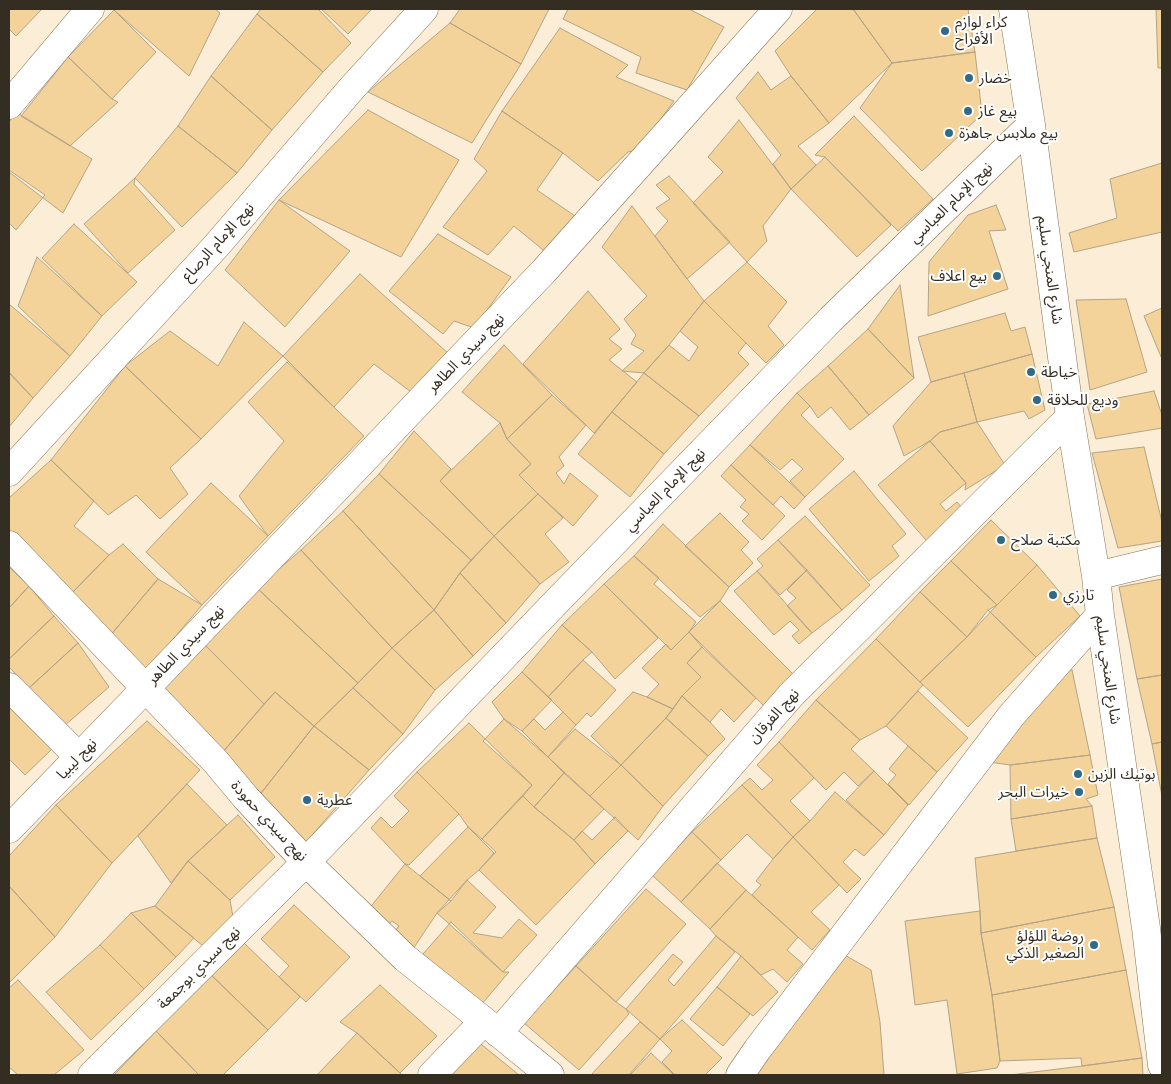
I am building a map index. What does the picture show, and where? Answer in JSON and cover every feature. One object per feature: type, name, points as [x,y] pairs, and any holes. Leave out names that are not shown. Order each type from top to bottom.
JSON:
[{"type":"street","points":[[9,105],[90,9]]},
{"type":"street","name":"نهج الإمام الرصاع","points":[[9,472],[217,244],[346,95],[424,9]]},
{"type":"street","name":"نهج سيدي الطاهر","points":[[145,689],[544,271],[778,9]]},
{"type":"street","name":"شارع المنجي سليم","points":[[1013,9],[1031,125],[1070,417],[1096,576],[1100,615],[1146,928],[1162,1065]]},
{"type":"street","name":"نهج الإمام العباسي","points":[[306,862],[831,319],[1031,125]]},
{"type":"street","name":"نهج الفرقان","points":[[432,1075],[491,1027],[792,695],[1070,417]]},
{"type":"street","name":"نهج سيدي حمودة","points":[[9,545],[216,762],[246,798],[306,862],[405,958],[550,1075]]},
{"type":"street","points":[[1096,576],[1162,560]]},
{"type":"street","points":[[740,1075],[1011,716],[1100,615]]},
{"type":"street","points":[[9,687],[79,757]]},
{"type":"street","name":"نهج ليبيا","points":[[9,829],[145,689]]},
{"type":"street","name":"نهج سيدي بوجمعة","points":[[92,1075],[306,862]]},
{"type":"building","points":[[9,9],[42,9],[16,36],[9,29]]},
{"type":"building","points":[[114,9],[215,9],[220,13],[189,76]]},
{"type":"building","points":[[261,9],[318,9],[351,43],[323,72],[257,14]]},
{"type":"building","points":[[321,9],[372,9],[348,34]]},
{"type":"building","points":[[460,9],[549,9],[521,64],[450,23]]},
{"type":"building","points":[[568,9],[689,9],[724,27],[687,90],[636,73],[641,57],[563,19]]},
{"type":"building","points":[[817,9],[853,9],[892,63],[829,123],[791,76],[775,51]]},
{"type":"building","points":[[853,9],[968,9],[975,52],[892,63]]},
{"type":"building","points":[[1156,9],[1162,9],[1162,68],[1158,68]]},
{"type":"building","points":[[114,10],[156,52],[112,99],[68,57]]},
{"type":"building","points":[[257,14],[323,72],[272,130],[211,76]]},
{"type":"building","points":[[450,23],[521,64],[472,143],[368,92]]},
{"type":"building","points":[[560,28],[628,65],[616,77],[674,101],[638,150],[628,152],[598,181],[563,153],[502,111]]},
{"type":"building","points":[[975,52],[982,114],[922,171],[860,108],[892,63]]},
{"type":"building","points":[[68,57],[112,99],[118,102],[70,146],[21,116]]},
{"type":"building","points":[[758,72],[771,90],[791,76],[829,123],[798,146],[816,165],[791,189],[773,164],[781,155],[736,98]]},
{"type":"building","points":[[211,76],[272,130],[237,173],[178,126]]},
{"type":"building","points":[[368,110],[459,160],[401,257],[279,200]]},
{"type":"building","points":[[502,111],[563,153],[537,190],[578,218],[548,254],[514,226],[488,255],[443,227],[487,171],[474,159]]},
{"type":"building","points":[[16,112],[92,159],[63,213],[9,172],[9,122]]},
{"type":"building","points":[[854,116],[933,199],[898,231],[825,157],[815,155]]},
{"type":"building","points":[[739,120],[791,189],[763,226],[767,241],[747,262],[693,203],[723,172],[708,157]]},
{"type":"building","points":[[178,126],[237,173],[182,227],[135,178]]},
{"type":"building","points":[[825,157],[891,225],[857,257],[791,189]]},
{"type":"building","points":[[1162,163],[1162,232],[1074,252],[1069,233],[1117,218],[1110,179]]},
{"type":"building","points":[[9,170],[45,195],[16,230],[9,223]]},
{"type":"building","points":[[669,176],[730,242],[687,279],[655,236],[668,221],[656,208],[670,199],[656,185]]},
{"type":"building","points":[[135,178],[134,184],[175,230],[128,273],[84,224]]},
{"type":"building","points":[[279,200],[350,251],[285,327],[225,270]]},
{"type":"building","points":[[996,205],[1006,230],[989,231],[1008,289],[928,316],[929,262],[968,215]]},
{"type":"building","points":[[632,206],[704,301],[644,373],[622,371],[644,351],[631,344],[636,335],[624,319],[647,296],[602,247]]},
{"type":"building","points":[[74,224],[137,282],[102,316],[42,258]]},
{"type":"building","points":[[438,234],[511,277],[474,328],[454,321],[443,334],[389,291]]},
{"type":"building","points":[[37,257],[102,316],[70,356],[18,306]]},
{"type":"building","points":[[747,262],[787,302],[768,326],[784,345],[766,363],[704,301]]},
{"type":"building","points":[[360,274],[449,354],[411,392],[374,364],[334,407],[283,356]]},
{"type":"building","points":[[900,285],[914,378],[868,329]]},
{"type":"building","points":[[588,291],[620,329],[609,339],[622,349],[609,360],[637,382],[594,433],[523,364]]},
{"type":"building","points":[[1126,299],[1147,372],[1090,390],[1076,300]]},
{"type":"building","points":[[704,301],[746,343],[738,353],[749,364],[699,416],[644,373],[669,345],[689,361],[698,347],[680,331]]},
{"type":"building","points":[[9,304],[70,356],[33,398],[9,372]]},
{"type":"building","points":[[1162,308],[1162,359],[1144,316]]},
{"type":"building","points":[[1005,313],[1011,331],[1025,327],[1032,354],[931,382],[918,337]]},
{"type":"building","points":[[244,322],[283,356],[201,439],[125,366],[170,331],[218,366]]},
{"type":"building","points":[[868,329],[914,378],[869,415],[828,366]]},
{"type":"building","points":[[504,345],[552,395],[507,439],[500,423],[462,392]]},
{"type":"building","points":[[1032,354],[1045,410],[1029,419],[1024,411],[977,422],[964,373]]},
{"type":"building","points":[[287,362],[364,436],[268,536],[239,496],[284,441],[248,402]]},
{"type":"building","points":[[125,366],[201,439],[170,468],[188,494],[160,519],[136,495],[108,515],[51,460]]},
{"type":"building","points":[[828,366],[869,415],[850,430],[831,407],[818,418],[810,406],[797,393]]},
{"type":"building","points":[[9,373],[33,398],[9,427]]},
{"type":"building","points":[[644,373],[699,416],[664,454],[612,412]]},
{"type":"building","points":[[964,373],[977,422],[940,432],[930,441],[904,456],[893,426],[931,382]]},
{"type":"building","points":[[1154,391],[1162,415],[1162,428],[1096,439],[1087,404]]},
{"type":"building","points":[[797,393],[810,406],[801,415],[844,459],[805,497],[790,481],[803,469],[792,459],[780,470],[750,445]]},
{"type":"building","points":[[552,395],[586,425],[559,457],[564,466],[556,473],[564,484],[570,473],[598,496],[573,526],[519,475],[531,464],[507,439]]},
{"type":"building","points":[[612,412],[664,454],[630,497],[578,454]]},
{"type":"building","points":[[977,422],[1005,465],[965,490],[966,483],[930,441],[940,432]]},
{"type":"building","points":[[500,423],[507,439],[531,464],[519,475],[538,494],[494,536],[440,481]]},
{"type":"building","points":[[414,431],[451,469],[440,481],[494,536],[471,560],[379,474]]},
{"type":"building","points":[[930,441],[966,483],[940,504],[946,511],[957,502],[968,515],[931,546],[878,485]]},
{"type":"building","points":[[750,445],[805,497],[794,509],[781,496],[773,505],[731,465]]},
{"type":"building","points":[[1144,447],[1162,522],[1162,541],[1118,548],[1092,453]]},
{"type":"building","points":[[51,460],[94,501],[74,526],[109,555],[69,596],[9,530],[9,498]]},
{"type":"building","points":[[731,465],[785,516],[762,540],[742,521],[749,514],[740,507],[746,500],[721,476]]},
{"type":"building","points":[[854,471],[906,534],[892,546],[899,556],[869,581],[809,509]]},
{"type":"building","points":[[379,474],[471,560],[434,610],[343,511]]},
{"type":"building","points":[[211,483],[268,536],[202,605],[146,552]]},
{"type":"building","points":[[538,494],[563,518],[545,534],[569,562],[540,584],[494,536]]},
{"type":"building","points":[[343,511],[434,610],[392,648],[301,550]]},
{"type":"building","points":[[720,513],[749,542],[741,550],[753,563],[729,587],[685,546]]},
{"type":"building","points":[[805,516],[870,585],[842,610],[778,540]]},
{"type":"building","points":[[991,520],[1037,565],[997,605],[951,561]]},
{"type":"building","points":[[663,524],[729,587],[720,601],[700,617],[634,556]]},
{"type":"building","points":[[494,536],[540,584],[506,623],[460,573]]},
{"type":"building","points":[[778,540],[807,570],[780,595],[757,571],[763,566],[757,559]]},
{"type":"building","points":[[123,544],[158,579],[109,637],[69,596],[109,555]]},
{"type":"building","points":[[301,550],[392,648],[358,683],[257,588]]},
{"type":"building","points":[[634,556],[659,578],[654,584],[696,622],[671,650],[604,584]]},
{"type":"building","points":[[951,561],[997,605],[967,637],[920,592]]},
{"type":"building","points":[[1037,565],[1080,616],[1036,657],[988,610],[997,605]]},
{"type":"building","points":[[9,567],[29,586],[9,608]]},
{"type":"building","points":[[807,570],[842,610],[812,633],[787,606],[796,598],[787,590]]},
{"type":"building","points":[[757,571],[812,633],[799,644],[792,636],[799,630],[790,621],[774,635],[734,591]]},
{"type":"building","points":[[460,573],[506,623],[473,656],[434,610]]},
{"type":"building","points":[[158,579],[202,605],[142,676],[109,637]]},
{"type":"building","points":[[1162,579],[1162,675],[1137,679],[1119,587]]},
{"type":"building","points":[[604,584],[658,638],[615,679],[592,652],[562,625]]},
{"type":"building","points":[[29,586],[54,616],[9,659],[9,608]]},
{"type":"building","points":[[257,588],[358,683],[314,726],[275,692],[264,704],[204,644]]},
{"type":"building","points":[[920,592],[967,637],[920,682],[876,639]]},
{"type":"building","points":[[720,601],[795,676],[765,707],[689,632]]},
{"type":"building","points":[[434,610],[473,656],[435,690],[392,648]]},
{"type":"building","points":[[988,610],[1036,657],[968,727],[920,682],[967,637]]},
{"type":"building","points":[[54,616],[78,643],[29,688],[9,667],[9,659]]},
{"type":"building","points":[[562,625],[592,652],[548,697],[522,672]]},
{"type":"building","points":[[689,632],[702,647],[687,663],[701,677],[682,696],[673,709],[647,697],[659,684],[642,668],[666,644],[671,650]]},
{"type":"building","points":[[876,639],[923,685],[886,726],[860,740],[816,700]]},
{"type":"building","points":[[78,643],[109,687],[64,726],[29,688]]},
{"type":"building","points":[[204,644],[264,704],[222,753],[162,688]]},
{"type":"building","points":[[702,647],[756,698],[734,722],[721,709],[710,722],[682,696],[701,677],[687,663]]},
{"type":"building","points":[[392,648],[435,690],[403,734],[353,688]]},
{"type":"building","points":[[583,660],[616,690],[591,717],[587,713],[576,725],[548,697]]},
{"type":"building","points":[[1072,670],[1090,755],[1010,765],[989,762],[1056,672]]},
{"type":"building","points":[[522,672],[552,700],[522,731],[504,719],[492,702]]},
{"type":"building","points":[[1162,675],[1162,742],[1152,744],[1137,679]]},
{"type":"building","points":[[353,688],[403,734],[369,770],[314,726]]},
{"type":"building","points":[[918,691],[968,738],[937,772],[886,726]]},
{"type":"building","points":[[275,692],[314,726],[258,797],[222,753]]},
{"type":"building","points":[[633,692],[673,709],[621,765],[591,736]]},
{"type":"building","points":[[682,696],[725,739],[708,756],[666,718]]},
{"type":"building","points":[[816,700],[860,740],[851,749],[874,771],[858,786],[844,772],[826,790],[779,742]]},
{"type":"building","points":[[9,705],[53,748],[25,775],[9,759]]},
{"type":"building","points":[[563,712],[576,725],[548,757],[522,731],[534,719],[545,730]]},
{"type":"building","points":[[666,718],[708,756],[663,806],[621,765]]},
{"type":"building","points":[[504,719],[564,773],[534,807],[523,796],[532,785],[483,741]]},
{"type":"building","points":[[147,721],[200,770],[112,863],[56,805]]},
{"type":"building","points":[[469,723],[532,785],[482,839],[468,827],[459,814],[417,772]]},
{"type":"building","points":[[314,726],[369,770],[306,842],[258,797]]},
{"type":"building","points":[[575,729],[621,765],[590,796],[548,757]]},
{"type":"building","points":[[779,742],[814,778],[790,801],[810,821],[793,837],[742,785],[750,778],[762,790],[773,780],[757,765]]},
{"type":"building","points":[[1162,742],[1162,796],[1152,744]]},
{"type":"building","points":[[908,746],[937,772],[909,805],[888,784],[896,775],[889,769]]},
{"type":"building","points":[[1090,755],[1098,795],[1086,799],[1092,806],[1011,819],[1010,765]]},
{"type":"building","points":[[621,765],[663,806],[638,840],[590,796]]},
{"type":"building","points":[[874,771],[908,805],[884,835],[846,800]]},
{"type":"building","points":[[417,772],[459,814],[409,865],[405,864],[371,828],[381,817],[392,828],[409,811],[394,796]]},
{"type":"building","points":[[564,773],[604,809],[574,840],[534,807]]},
{"type":"building","points":[[187,784],[227,825],[188,861],[171,883],[138,836]]},
{"type":"building","points":[[742,785],[793,837],[773,859],[747,834],[721,860],[692,832]]},
{"type":"building","points":[[835,792],[884,835],[864,856],[855,849],[843,862],[861,879],[847,893],[793,837],[810,821]]},
{"type":"building","points":[[523,796],[574,840],[595,864],[536,925],[479,870],[496,852],[482,839]]},
{"type":"building","points":[[56,805],[112,863],[55,937],[9,886],[9,856]]},
{"type":"building","points":[[1092,806],[1097,838],[1016,851],[1011,819]]},
{"type":"building","points":[[238,815],[275,857],[230,900],[188,861]]},
{"type":"building","points":[[615,817],[628,831],[595,864],[574,840],[582,831],[592,840]]},
{"type":"building","points":[[468,827],[494,853],[467,880],[451,901],[420,876]]},
{"type":"building","points":[[692,832],[721,860],[681,902],[652,875]]},
{"type":"building","points":[[793,837],[839,885],[811,912],[830,930],[812,950],[752,895],[761,885],[756,881]]},
{"type":"building","points":[[1097,838],[1114,907],[981,933],[975,858]]},
{"type":"building","points":[[188,861],[230,900],[233,917],[203,946],[155,906]]},
{"type":"building","points":[[717,863],[746,890],[710,929],[681,902]]},
{"type":"building","points":[[405,864],[451,901],[437,913],[411,952],[391,936],[399,926],[392,921],[387,926],[368,910]]},
{"type":"building","points":[[467,880],[496,907],[473,933],[502,938],[519,919],[537,935],[503,972],[437,913]]},
{"type":"building","points":[[9,886],[55,937],[9,983]]},
{"type":"building","points":[[646,889],[686,924],[616,1002],[576,966]]},
{"type":"building","points":[[746,890],[798,937],[787,950],[803,964],[787,982],[773,969],[761,975],[710,929]]},
{"type":"building","points":[[294,905],[350,957],[306,1002],[279,977],[289,966],[261,939]]},
{"type":"building","points":[[155,906],[194,938],[176,957],[131,913]]},
{"type":"building","points":[[1114,907],[1126,970],[992,995],[981,933]]},
{"type":"building","points":[[980,911],[981,933],[992,995],[1000,1061],[997,1068],[957,1074],[947,1000],[915,1005],[905,921]]},
{"type":"building","points":[[131,913],[176,957],[144,989],[100,945]]},
{"type":"building","points":[[451,922],[503,972],[509,972],[481,1005],[423,954]]},
{"type":"building","points":[[716,936],[735,952],[660,1039],[626,1009],[673,954],[683,962],[668,980],[674,986]]},
{"type":"building","points":[[243,942],[300,997],[268,1030],[209,973]]},
{"type":"building","points":[[100,945],[144,989],[91,1040],[46,992]]},
{"type":"building","points":[[841,953],[871,970],[880,1022],[884,1075],[750,1075]]},
{"type":"building","points":[[741,956],[778,992],[753,1016],[717,987]]},
{"type":"building","points":[[576,966],[626,1009],[629,1014],[579,1070],[524,1023]]},
{"type":"building","points":[[1126,970],[1142,1058],[1082,1066],[1081,1058],[1000,1061],[992,995]]},
{"type":"building","points":[[209,973],[268,1030],[223,1075],[199,1075],[156,1031]]},
{"type":"building","points":[[18,980],[84,1050],[54,1075],[18,1075],[9,1067],[9,988]]},
{"type":"building","points":[[380,985],[437,1036],[400,1073],[357,1033],[340,1022]]},
{"type":"building","points":[[717,987],[750,1014],[723,1046],[690,1019]]},
{"type":"building","points":[[682,1020],[722,1058],[705,1075],[675,1075],[662,1062],[672,1051],[660,1039]]},
{"type":"building","points":[[640,1022],[660,1039],[629,1075],[591,1075]]},
{"type":"building","points":[[156,1031],[199,1075],[114,1075]]},
{"type":"building","points":[[357,1033],[400,1073],[402,1075],[317,1075]]},
{"type":"building","points":[[476,1040],[519,1075],[444,1075]]},
{"type":"building","points":[[651,1053],[674,1075],[630,1075]]},
{"type":"building","points":[[1142,1058],[1143,1075],[1010,1075],[1082,1066]]},
{"type":"place","name":"كراء لوازم الأفراح","points":[[945,31]]},
{"type":"place","name":"خضار","points":[[969,78]]},
{"type":"place","name":"بيع غاز","points":[[968,111]]},
{"type":"place","name":"بيع ملابس جاهزة","points":[[949,133]]},
{"type":"place","name":"بيع اعلاف","points":[[997,276]]},
{"type":"place","name":"خياطة","points":[[1031,372]]},
{"type":"place","name":"وديع للحلاقة","points":[[1037,400]]},
{"type":"place","name":"مكتبة صلاح","points":[[1001,540]]},
{"type":"place","name":"تارزي","points":[[1053,595]]},
{"type":"place","name":"بوتيك الزين","points":[[1078,774]]},
{"type":"place","name":"خيرات البحر","points":[[1079,792]]},
{"type":"place","name":"عطرية","points":[[307,800]]},
{"type":"place","name":"روضة اللؤلؤ الصغير الذكي","points":[[1094,945]]}]
